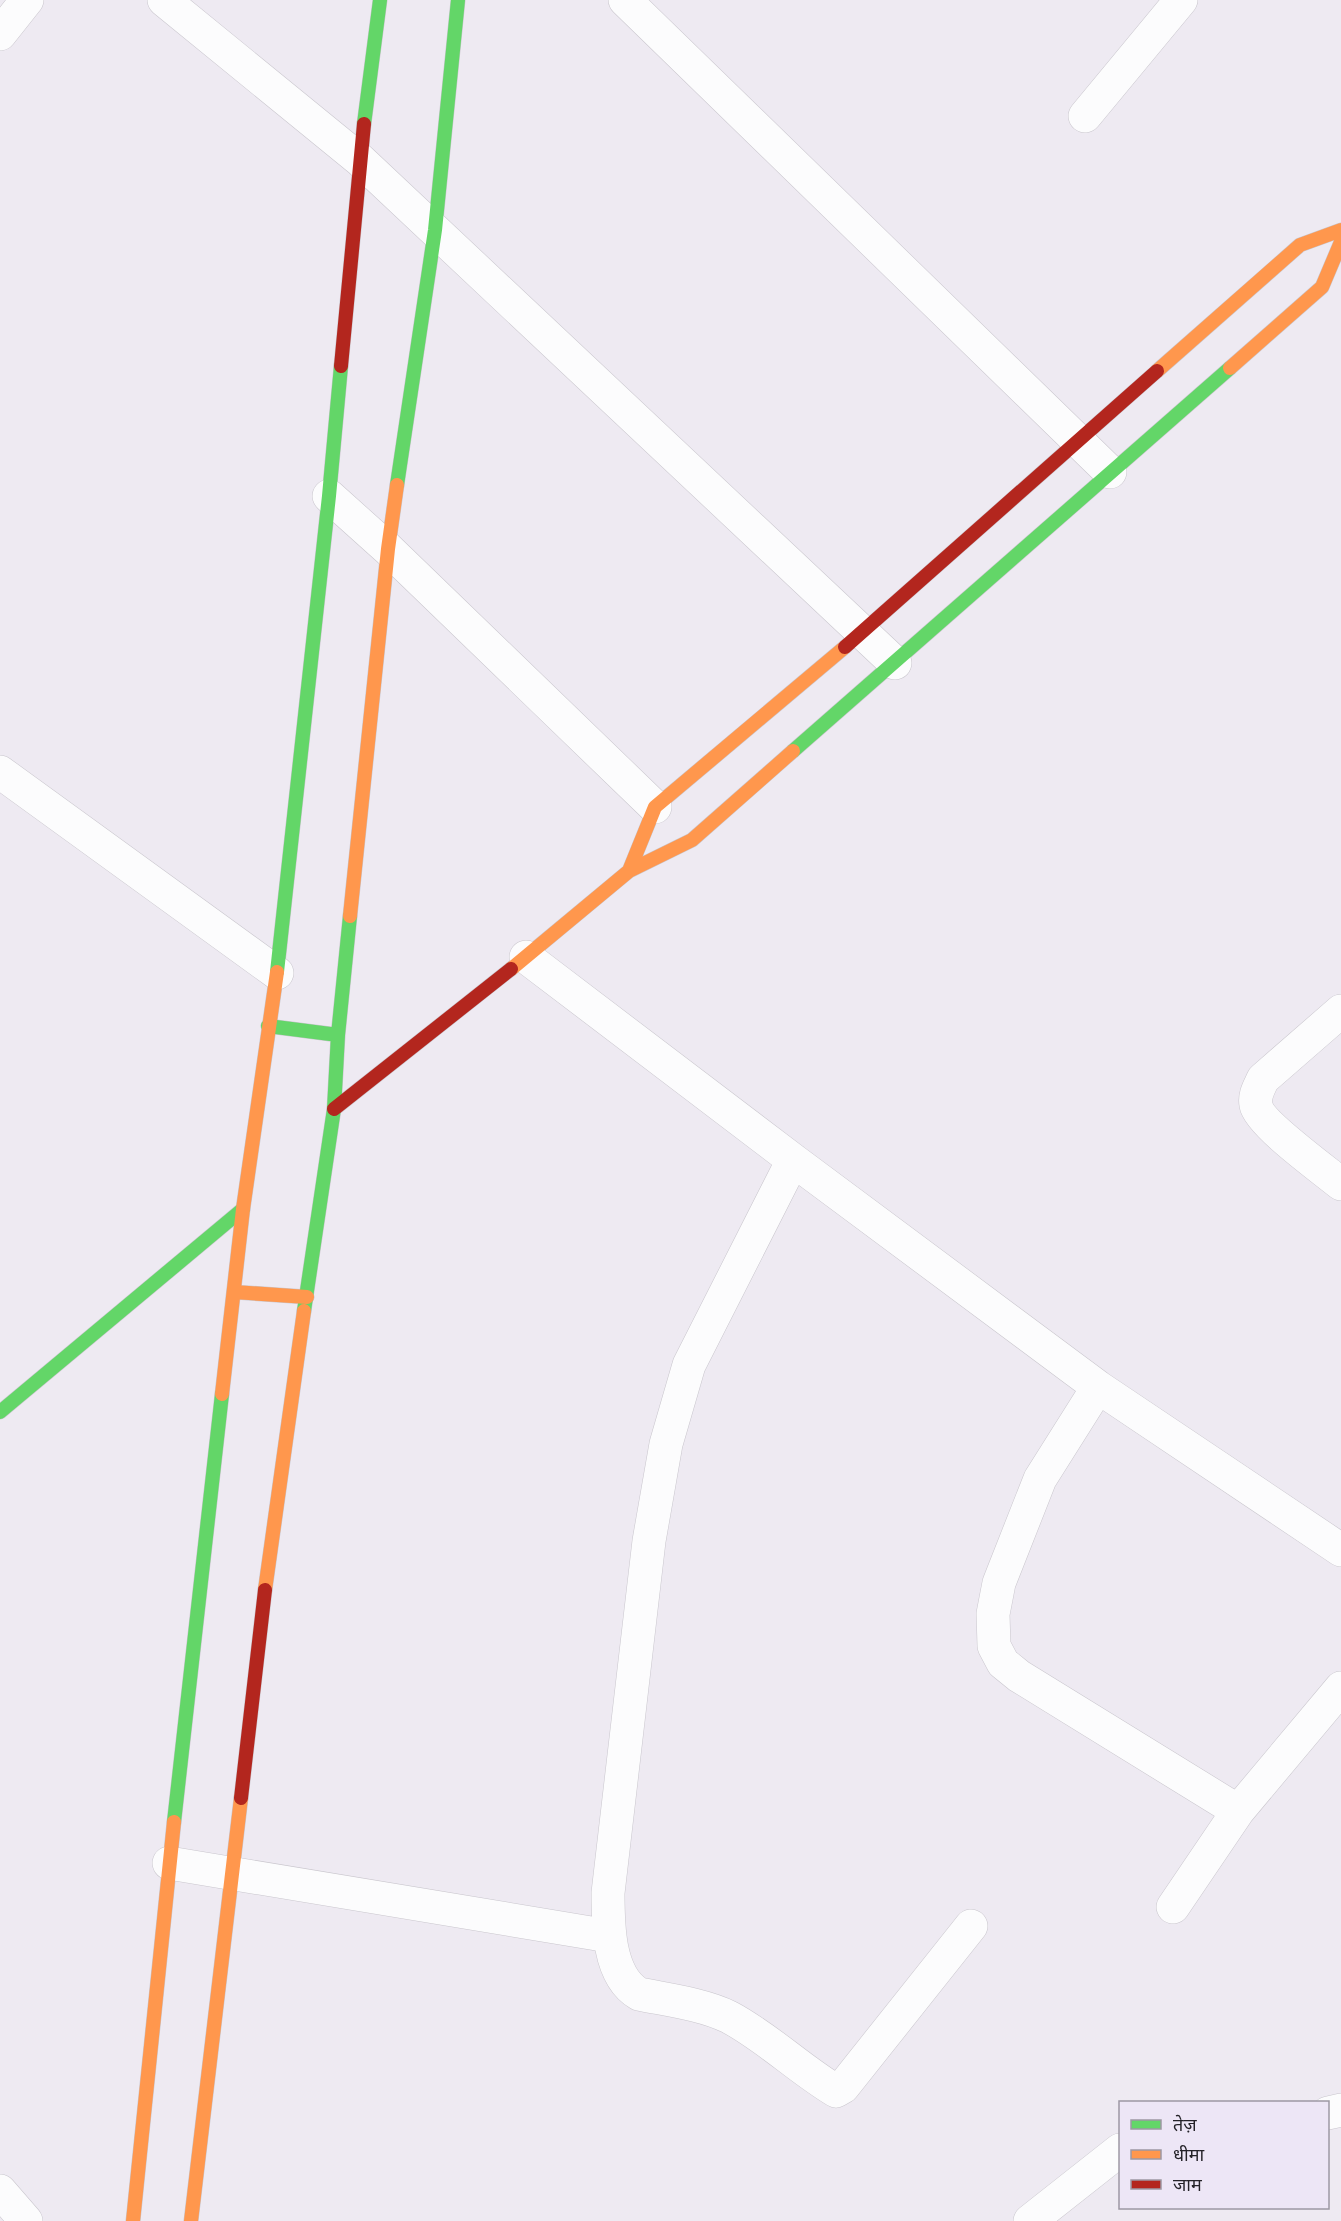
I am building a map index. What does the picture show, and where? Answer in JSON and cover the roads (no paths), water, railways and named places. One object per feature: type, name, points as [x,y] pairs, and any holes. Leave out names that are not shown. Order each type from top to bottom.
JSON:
[{"type":"street","points":[[0,34],[27,0]]},
{"type":"street","points":[[164,0],[360,160],[895,663]]},
{"type":"street","points":[[133,2221],[169,1863],[243,1209],[277,973],[329,496],[360,160],[380,0]]},
{"type":"street","points":[[191,2221],[272,1533],[333,1109],[338,1035],[388,549],[435,230],[458,0]]},
{"type":"street","points":[[625,0],[1110,472]]},
{"type":"street","points":[[1085,116],[1181,0]]},
{"type":"street","points":[[629,871],[655,807],[862,633],[1300,245],[1341,230]]},
{"type":"street","points":[[333,1109],[526,957],[629,871],[692,840],[1322,287],[1341,242]]},
{"type":"street","points":[[329,496],[388,549],[655,807]]},
{"type":"street","points":[[0,772],[277,973]]},
{"type":"street","points":[[526,957],[792,1160],[1098,1387],[1341,1550]]},
{"type":"street","points":[[1341,1011],[1263,1079],[1256,1093],[1256,1108],[1268,1124],[1341,1184]]},
{"type":"street","points":[[268,1026],[338,1035]]},
{"type":"street","points":[[792,1160],[689,1365],[666,1444],[649,1541],[620,1788],[608,1893],[609,1936],[620,1972],[631,1989],[639,1994],[727,2016],[836,2091],[843,2087],[971,1926]]},
{"type":"street","points":[[0,1412],[243,1209]]},
{"type":"street","points":[[234,1292],[306,1297]]},
{"type":"street","points":[[1098,1387],[1040,1479],[999,1583],[993,1614],[994,1646],[1003,1664],[1019,1676],[1238,1811]]},
{"type":"street","points":[[1173,1907],[1238,1811],[1341,1688]]},
{"type":"street","points":[[169,1863],[609,1936]]},
{"type":"street","points":[[1030,2221],[1119,2151]]},
{"type":"street","points":[[0,2191],[26,2221]]}]
